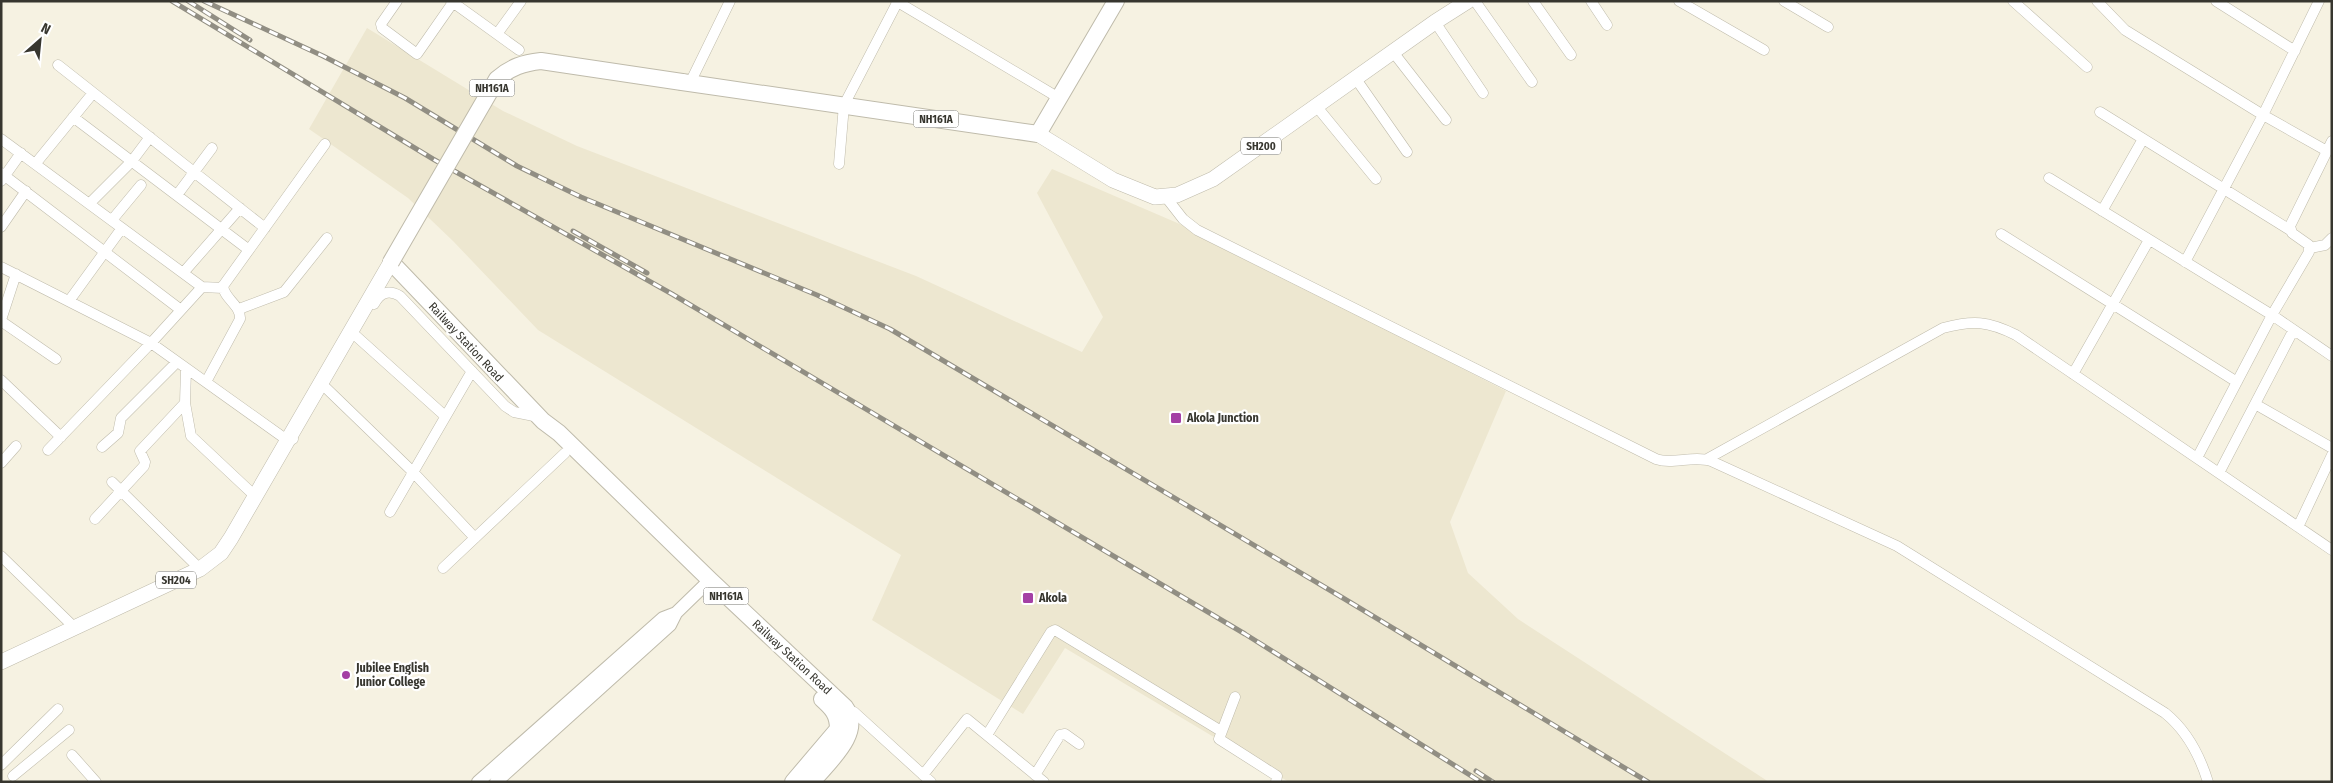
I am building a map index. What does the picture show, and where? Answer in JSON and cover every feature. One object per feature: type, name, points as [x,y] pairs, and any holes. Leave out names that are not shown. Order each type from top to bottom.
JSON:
[{"type":"highway","points":[[1038,134],[1116,1]]},
{"type":"highway","name":"NH161A","points":[[391,262],[497,79],[508,70],[521,64],[541,61],[1038,134]]},
{"type":"highway","name":"Railway Station Road","points":[[391,262],[522,401],[559,433],[706,584]]},
{"type":"highway","name":"Railway Station Road","points":[[541,419],[551,440],[706,584],[845,707],[844,716]]},
{"type":"highway","points":[[793,782],[835,733],[844,716]]},
{"type":"highway","points":[[812,782],[850,733],[844,716]]},
{"type":"main road","name":"SH200","points":[[1038,134],[1113,180],[1155,197],[1177,195],[1213,179],[1435,22],[1468,1]]},
{"type":"main road","name":"SH204","points":[[1,662],[76,629],[200,569],[220,553],[391,262]]},
{"type":"street","points":[[397,1],[381,24],[382,28],[417,54],[453,2],[519,50]]},
{"type":"street","points":[[497,34],[521,1]]},
{"type":"street","points":[[686,82],[730,1]]},
{"type":"street","points":[[1475,1],[1532,82]]},
{"type":"street","points":[[1532,1],[1571,55]]},
{"type":"street","points":[[1591,1],[1607,25]]},
{"type":"street","points":[[1679,1],[1764,50]]},
{"type":"street","points":[[1784,1],[1828,27]]},
{"type":"street","points":[[2013,1],[2087,67]]},
{"type":"street","points":[[2097,1],[2125,30],[2263,115],[2329,146],[2291,224],[2290,230]]},
{"type":"street","points":[[2216,1],[2294,51]]},
{"type":"street","points":[[2185,262],[2225,190],[2319,1]]},
{"type":"street","points":[[839,164],[844,105],[897,2],[1059,98]]},
{"type":"street","points":[[1435,22],[1483,93]]},
{"type":"street","points":[[1393,52],[1446,120]]},
{"type":"street","points":[[58,65],[265,228]]},
{"type":"street","points":[[1356,79],[1408,152]]},
{"type":"street","points":[[36,163],[93,93]]},
{"type":"street","points":[[1317,106],[1376,179]]},
{"type":"street","points":[[2100,112],[2290,230],[2306,242],[2310,248]]},
{"type":"street","points":[[73,117],[249,250]]},
{"type":"street","points":[[90,203],[132,161],[150,137]]},
{"type":"street","points":[[1,139],[202,287],[223,288],[239,309],[240,319],[206,382]]},
{"type":"street","points":[[2102,211],[2143,139]]},
{"type":"street","points":[[223,288],[325,144]]},
{"type":"street","points":[[177,195],[212,148]]},
{"type":"street","points":[[21,153],[2,176],[26,191],[182,310]]},
{"type":"street","points":[[2049,178],[2272,315],[2332,356]]},
{"type":"street","points":[[112,220],[141,185]]},
{"type":"street","points":[[1,227],[26,191]]},
{"type":"street","points":[[1165,196],[1183,219],[1197,230],[1656,459],[1707,459],[1897,546],[2165,713],[2178,726],[2202,761],[2208,782]]},
{"type":"street","points":[[183,273],[240,208]]},
{"type":"street","points":[[69,301],[122,228]]},
{"type":"street","points":[[2001,234],[2237,382]]},
{"type":"street","points":[[239,309],[284,292],[327,238]]},
{"type":"street","points":[[2197,458],[2272,315],[2310,248],[2325,245],[2332,238]]},
{"type":"street","points":[[2073,374],[2149,240]]},
{"type":"street","points":[[1,267],[152,343],[186,369],[295,438],[380,295],[390,292],[395,293],[509,409],[541,419]]},
{"type":"street","points":[[16,274],[1,320],[56,359]]},
{"type":"street","points":[[48,450],[152,343],[202,287]]},
{"type":"street","points":[[1707,459],[1943,328],[1964,322],[1982,322],[1999,326],[2016,334],[2332,550]]},
{"type":"street","points":[[2219,473],[2293,330]]},
{"type":"street","points":[[356,336],[445,416]]},
{"type":"street","points":[[102,447],[118,433],[121,418],[177,362]]},
{"type":"street","points":[[186,369],[185,403],[189,428],[194,441],[255,496]]},
{"type":"street","points":[[390,512],[472,371]]},
{"type":"street","points":[[1,380],[61,437]]},
{"type":"street","points":[[326,388],[413,472],[475,538]]},
{"type":"street","points":[[95,519],[144,466],[145,462],[140,451],[185,403]]},
{"type":"street","points":[[2255,404],[2332,448]]},
{"type":"street","points":[[1,463],[16,446]]},
{"type":"street","points":[[443,568],[565,453]]},
{"type":"street","points":[[2298,526],[2332,456]]},
{"type":"street","points":[[112,482],[200,569]]},
{"type":"street","points":[[1,556],[76,629]]},
{"type":"street","points":[[496,782],[567,709],[662,618],[676,612],[706,584]]},
{"type":"street","points":[[987,735],[1051,632],[1055,630],[1221,732]]},
{"type":"street","points":[[1236,697],[1221,732],[1220,740],[1277,776],[1276,782]]},
{"type":"street","points":[[58,709],[1,766],[16,779],[69,730]]},
{"type":"street","points":[[478,782],[567,709]]},
{"type":"street","points":[[844,716],[854,712],[927,779],[967,719],[1044,782]]},
{"type":"street","points":[[1035,775],[1060,735],[1065,734],[1079,744]]},
{"type":"street","points":[[72,755],[96,782]]},
{"type":"shaded area","points":[[367,28],[503,111],[577,146],[916,276],[1082,352],[1103,317],[1037,193],[1052,169],[1182,225],[1506,391],[1450,522],[1468,573],[1518,619],[1769,782],[1289,782],[1065,648],[1023,714],[872,620],[901,555],[538,330],[453,241],[408,198],[309,129]]},
{"type":"railway","points":[[172,1],[433,159],[672,294],[1245,634],[1481,782]]},
{"type":"railway","points":[[188,1],[250,40]]},
{"type":"railway","points":[[204,1],[323,56],[405,98],[517,166],[581,197],[817,295],[890,329],[1648,782]]},
{"type":"railway","points":[[573,231],[647,273]]},
{"type":"railway","points":[[1476,771],[1493,782]]},
{"type":"place","name":"Akola Junction","points":[[1176,418]]},
{"type":"place","name":"Akola","points":[[1028,598]]},
{"type":"place","name":"Jubilee English Junior College","points":[[346,675]]}]
